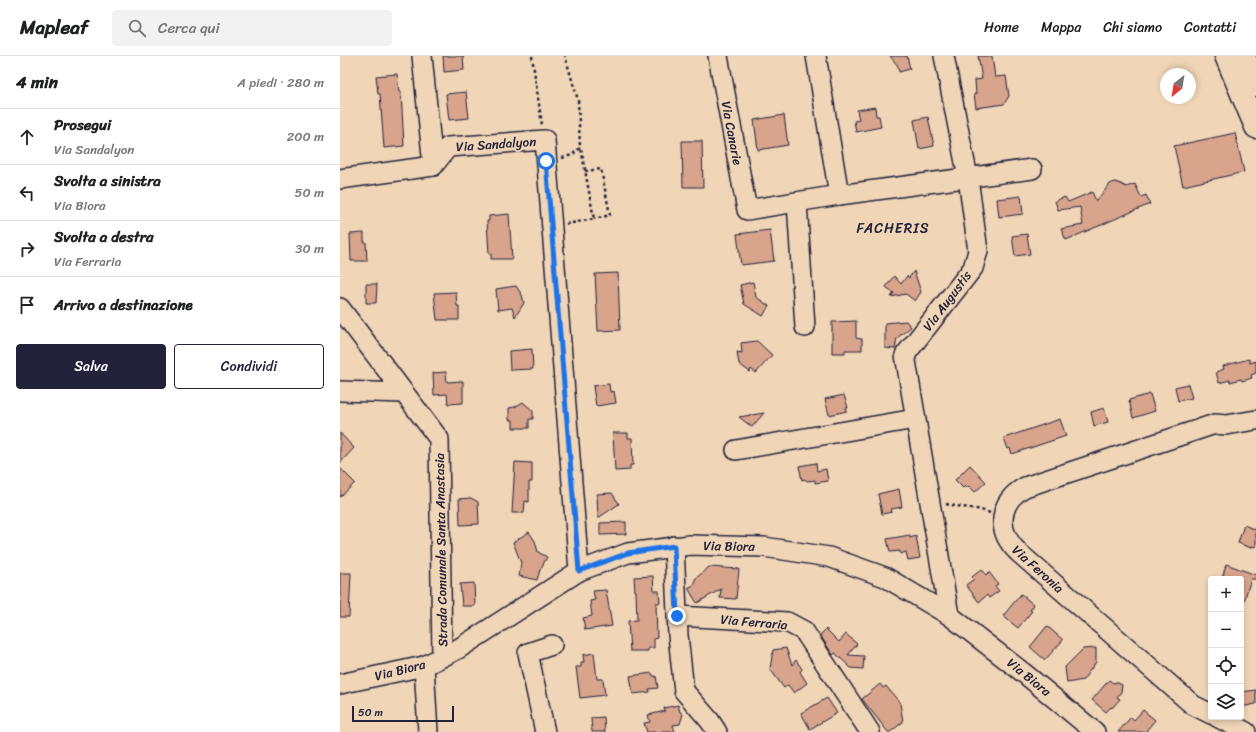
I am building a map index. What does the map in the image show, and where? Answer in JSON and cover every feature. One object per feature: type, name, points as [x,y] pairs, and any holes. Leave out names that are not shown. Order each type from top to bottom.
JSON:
[{"type":"main road","points":[[1226,56],[1256,127]]},
{"type":"main road","points":[[1244,56],[1256,85]]},
{"type":"street","points":[[340,179],[433,166],[422,56]]},
{"type":"street","name":"Via Canarie","points":[[718,56],[747,210],[797,202]]},
{"type":"street","points":[[816,56],[839,195]]},
{"type":"street","name":"Via Augustis","points":[[944,56],[968,178],[978,251],[973,268],[906,355],[915,419],[931,504],[949,615]]},
{"type":"street","name":"Via Sandalyon","points":[[433,166],[448,147],[545,140],[579,571]]},
{"type":"street","points":[[805,327],[797,202],[1032,169]]},
{"type":"street","name":"Strada Comunale Santa Anastasia","points":[[340,308],[439,439],[442,657]]},
{"type":"street","points":[[340,391],[404,393]]},
{"type":"street","points":[[736,450],[915,419]]},
{"type":"street","points":[[1003,518],[1009,501],[1019,490],[1025,487],[1215,424],[1226,425],[1256,420]]},
{"type":"street","name":"Via Feronia","points":[[1003,518],[1003,525],[1007,538],[1018,552],[1194,705],[1208,712]]},
{"type":"street","name":"Via Biora","points":[[340,684],[424,666],[458,649],[579,571],[628,553],[690,545],[764,547],[829,557],[885,577],[949,615],[1025,674],[1095,732]]},
{"type":"street","points":[[674,546],[677,616],[684,691],[710,721],[717,732]]},
{"type":"street","name":"Via Ferraria","points":[[677,616],[787,622],[804,631],[870,732]]},
{"type":"street","points":[[545,732],[528,653],[552,645]]},
{"type":"street","points":[[424,666],[428,732]]},
{"type":"street","points":[[1223,720],[1246,732]]},
{"type":"path","points":[[532,56],[545,140]]},
{"type":"path","points":[[565,56],[578,100],[580,148],[594,219]]},
{"type":"path","points":[[546,161],[572,155],[580,148]]},
{"type":"path","points":[[552,227],[610,215],[601,169],[585,171]]},
{"type":"path","points":[[931,504],[941,503],[960,508],[983,510],[1003,518]]},
{"type":"building","points":[[443,56],[463,56],[464,70],[444,72]]},
{"type":"building","points":[[890,56],[907,56],[910,69],[899,72],[898,66]]},
{"type":"building","points":[[978,56],[992,56],[995,77],[1006,76],[1009,96],[1004,104],[976,108],[974,94],[976,94],[975,80],[982,79]]},
{"type":"building","points":[[397,74],[399,92],[401,92],[404,146],[384,148],[380,94],[378,94],[376,76]]},
{"type":"building","points":[[466,92],[469,118],[449,120],[446,94]]},
{"type":"building","points":[[875,107],[876,116],[879,116],[881,127],[856,132],[854,121],[859,120],[857,110]]},
{"type":"building","points":[[784,115],[788,145],[758,150],[754,120]]},
{"type":"building","points":[[928,117],[934,146],[919,149],[914,120]]},
{"type":"building","points":[[1235,133],[1244,172],[1183,186],[1174,146]]},
{"type":"building","points":[[682,141],[702,141],[703,187],[683,187]]},
{"type":"building","points":[[1115,182],[1126,187],[1135,184],[1141,197],[1146,195],[1150,204],[1066,240],[1061,229],[1083,225],[1080,207],[1058,210],[1055,201],[1065,197],[1068,202],[1092,192],[1096,201],[1110,184]]},
{"type":"building","points":[[1021,196],[1023,214],[999,217],[997,199]]},
{"type":"building","points":[[509,214],[512,259],[491,259],[491,254],[489,254],[487,221],[489,221],[489,216]]},
{"type":"building","points":[[770,230],[774,261],[741,265],[737,234]]},
{"type":"building","points":[[364,233],[367,261],[351,261],[350,234]]},
{"type":"building","points":[[1027,234],[1030,254],[1015,256],[1012,236]]},
{"type":"building","points":[[914,271],[921,292],[915,301],[906,294],[891,297],[894,293],[886,287],[894,276],[901,284],[907,276],[909,278]]},
{"type":"building","points":[[618,273],[620,330],[598,331],[595,274]]},
{"type":"building","points":[[753,282],[756,297],[769,306],[763,316],[744,304],[740,285]]},
{"type":"building","points":[[366,284],[377,284],[376,303],[366,303]]},
{"type":"building","points":[[516,286],[522,295],[524,303],[515,317],[512,308],[498,310],[496,289]]},
{"type":"building","points":[[456,292],[457,306],[459,306],[459,320],[437,320],[434,293]]},
{"type":"building","points":[[856,321],[856,338],[862,339],[862,350],[845,350],[845,353],[832,353],[832,322]]},
{"type":"building","points":[[906,321],[911,327],[897,338],[895,349],[885,348],[885,323]]},
{"type":"building","points":[[757,341],[772,355],[756,373],[751,369],[750,372],[739,364],[737,352],[742,353],[741,343]]},
{"type":"building","points":[[532,349],[533,369],[510,370],[509,351]]},
{"type":"building","points":[[1249,359],[1250,363],[1256,361],[1256,373],[1251,375],[1252,378],[1242,381],[1241,379],[1219,383],[1216,372],[1224,369],[1223,366]]},
{"type":"building","points":[[446,372],[447,382],[463,381],[463,403],[448,404],[447,394],[434,395],[433,373]]},
{"type":"building","points":[[609,384],[610,392],[614,391],[616,403],[596,406],[593,386]]},
{"type":"building","points":[[1188,384],[1192,398],[1178,401],[1175,387]]},
{"type":"building","points":[[1150,394],[1155,411],[1133,418],[1129,400]]},
{"type":"building","points":[[844,395],[848,408],[846,408],[847,411],[829,415],[825,399]]},
{"type":"building","points":[[523,402],[533,411],[533,419],[529,419],[529,428],[513,428],[513,420],[509,420],[509,408],[515,407]]},
{"type":"building","points":[[1104,408],[1108,422],[1094,426],[1091,412]]},
{"type":"building","points":[[764,413],[752,427],[739,417]]},
{"type":"building","points":[[1060,419],[1066,436],[1012,454],[1010,448],[1008,449],[1004,438]]},
{"type":"building","points":[[340,433],[354,448],[340,463]]},
{"type":"building","points":[[613,433],[628,433],[628,438],[632,438],[633,465],[630,465],[630,470],[615,471]]},
{"type":"building","points":[[515,462],[532,463],[532,482],[529,482],[529,502],[525,501],[524,513],[512,513]]},
{"type":"building","points":[[816,463],[817,471],[826,469],[828,481],[815,483],[815,480],[802,480],[799,466]]},
{"type":"building","points":[[970,465],[986,482],[975,492],[969,486],[967,488],[965,486],[963,488],[955,480]]},
{"type":"building","points":[[340,468],[355,483],[340,497]]},
{"type":"building","points":[[899,489],[902,507],[891,509],[892,512],[882,514],[878,494]]},
{"type":"building","points":[[612,493],[619,504],[598,518],[597,494]]},
{"type":"building","points":[[471,498],[478,502],[479,524],[460,525],[459,499]]},
{"type":"building","points":[[626,522],[626,534],[600,535],[600,523]]},
{"type":"building","points":[[1244,525],[1256,530],[1256,547],[1252,546],[1251,548],[1238,543]]},
{"type":"building","points":[[529,532],[535,541],[538,552],[547,557],[540,570],[537,580],[519,576],[521,563],[513,542]]},
{"type":"building","points":[[910,535],[910,538],[916,536],[920,558],[908,560],[906,552],[900,554],[900,551],[890,552],[887,539]]},
{"type":"building","points":[[1226,564],[1256,575],[1256,579],[1251,579],[1244,601],[1244,576],[1223,576]]},
{"type":"building","points":[[709,567],[739,569],[736,599],[720,598],[721,589],[697,603],[688,588],[695,584],[695,579]]},
{"type":"building","points":[[982,569],[986,575],[989,572],[998,584],[995,586],[999,591],[989,598],[987,595],[979,602],[966,585],[974,579],[972,577]]},
{"type":"building","points":[[340,573],[351,573],[349,617],[340,617]]},
{"type":"building","points":[[653,576],[654,591],[659,591],[660,603],[656,603],[657,638],[654,639],[654,648],[648,648],[648,651],[630,651],[628,621],[637,620],[634,577]]},
{"type":"building","points":[[474,583],[475,606],[462,606],[460,584]]},
{"type":"building","points":[[606,590],[612,626],[585,630],[583,618],[592,616],[590,601],[595,600],[593,591]]},
{"type":"building","points":[[1021,594],[1034,605],[1030,610],[1032,611],[1018,628],[1003,616]]},
{"type":"building","points":[[1047,626],[1063,640],[1045,660],[1030,647]]},
{"type":"building","points":[[826,629],[839,642],[846,634],[857,644],[848,655],[864,656],[863,669],[851,668],[835,653],[833,655],[820,635]]},
{"type":"building","points":[[786,648],[792,665],[796,660],[802,669],[800,672],[807,683],[794,693],[788,685],[784,688],[770,669],[773,650]]},
{"type":"building","points":[[1096,648],[1096,662],[1083,680],[1067,683],[1065,667],[1083,649]]},
{"type":"building","points":[[594,653],[597,679],[603,679],[605,695],[580,698],[576,667],[581,667],[581,662],[584,662],[583,655]]},
{"type":"building","points":[[652,673],[653,676],[656,676],[658,688],[649,689],[650,692],[633,694],[630,676]]},
{"type":"building","points":[[1109,680],[1113,683],[1116,682],[1122,685],[1121,692],[1117,697],[1120,699],[1106,712],[1092,700]]},
{"type":"building","points":[[880,684],[883,688],[886,686],[900,703],[903,722],[890,732],[888,732],[862,699]]},
{"type":"building","points":[[1256,690],[1256,704],[1244,706],[1244,692]]},
{"type":"building","points":[[827,698],[837,713],[810,729],[801,713]]},
{"type":"building","points":[[678,705],[680,712],[683,714],[680,724],[673,725],[675,732],[647,732],[644,723],[650,722],[648,715],[665,711],[664,708]]},
{"type":"building","points":[[1143,710],[1155,720],[1146,731],[1148,732],[1118,732],[1131,717],[1134,720]]},
{"type":"building","points":[[604,717],[605,732],[592,732],[591,718]]},
{"type":"district","name":"FACHERIS","points":[[893,228]]},
{"type":"route","points":[[546,161],[579,571],[628,553],[674,546],[677,616]]}]
